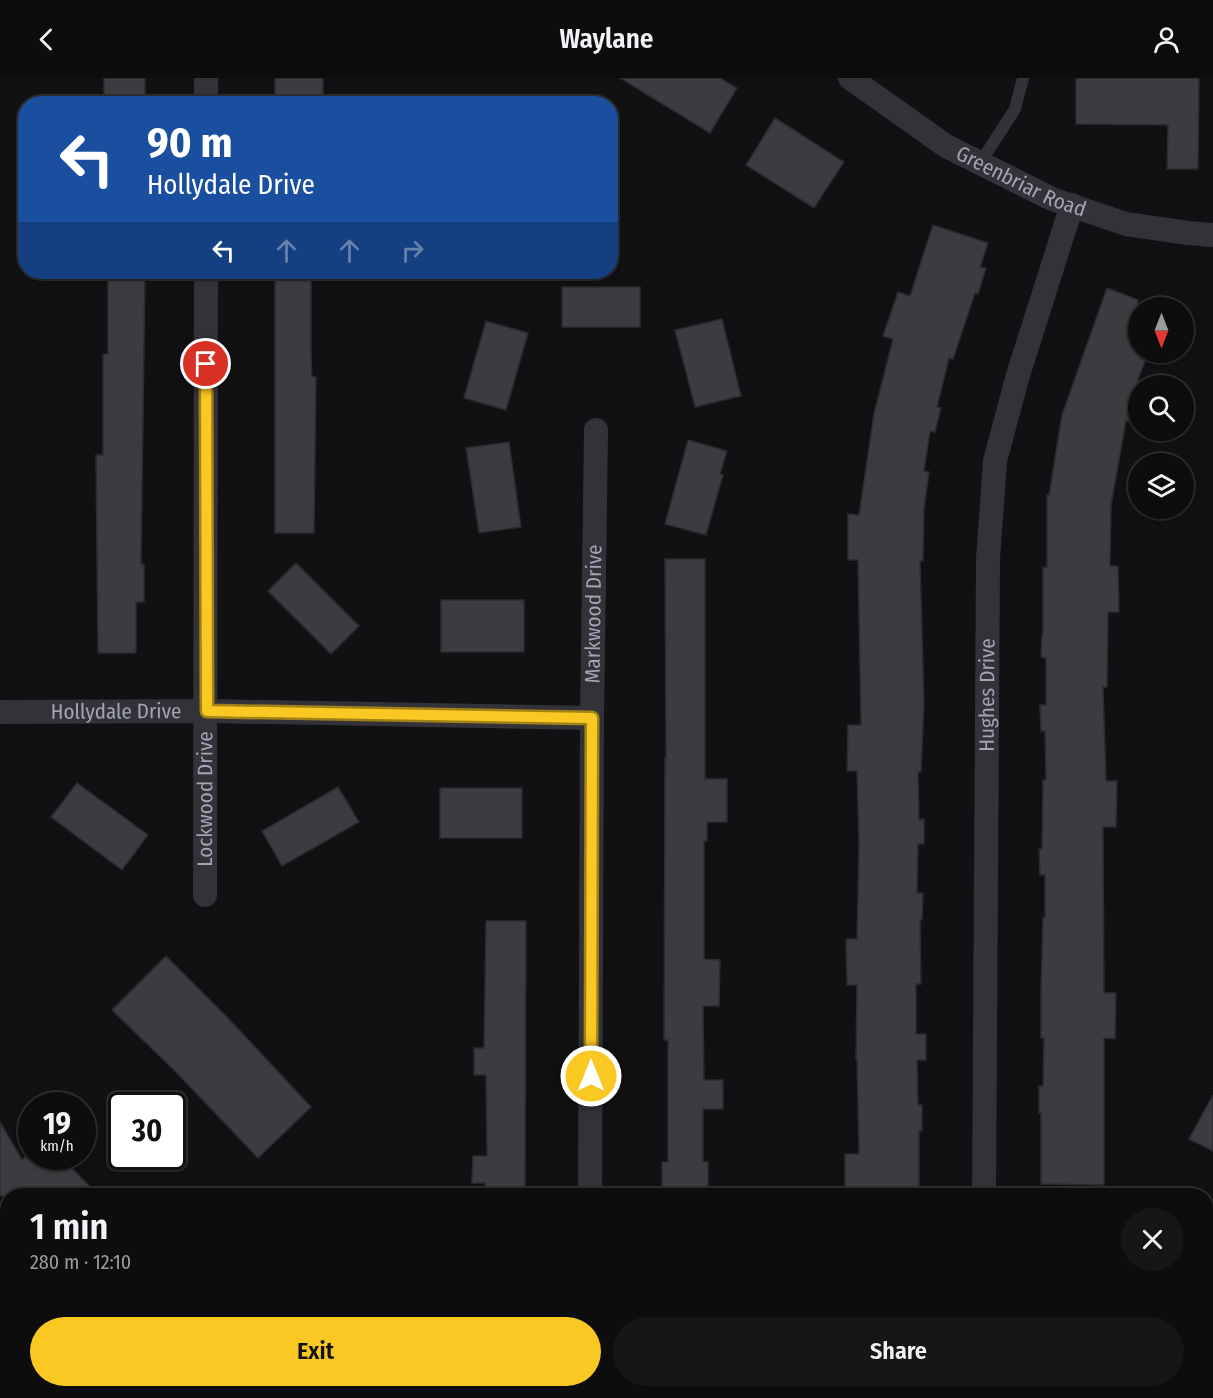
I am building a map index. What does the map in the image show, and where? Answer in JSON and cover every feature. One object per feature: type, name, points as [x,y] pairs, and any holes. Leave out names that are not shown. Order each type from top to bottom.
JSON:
[{"type":"street","points":[[206,78],[206,96]]},
{"type":"street","name":"Greenbriar Road","points":[[850,78],[946,146],[1052,199],[1125,224],[1213,235]]},
{"type":"street","name":"Hughes Drive","points":[[984,1188],[988,558],[995,462],[1018,375],[1072,206]]},
{"type":"street","name":"Lockwood Drive","points":[[205,895],[206,279]]},
{"type":"street","name":"Markwood Drive","points":[[590,1188],[596,430]]},
{"type":"street","name":"Hollydale Drive","points":[[0,711],[207,711],[592,718]]},
{"type":"lane","points":[[980,163],[1015,109],[1023,78]]},
{"type":"building","points":[[104,78],[145,78],[145,96],[104,96]]},
{"type":"building","points":[[275,78],[323,78],[323,96],[275,96]]},
{"type":"building","points":[[620,78],[720,78],[737,88],[710,133]]},
{"type":"building","points":[[1076,78],[1199,78],[1198,169],[1167,169],[1168,125],[1076,124]]},
{"type":"building","points":[[775,118],[844,162],[814,208],[746,165]]},
{"type":"building","points":[[933,225],[988,243],[980,267],[986,268],[978,294],[975,293],[953,359],[949,358],[937,407],[941,408],[935,432],[930,431],[924,471],[929,472],[924,509],[923,561],[920,561],[924,703],[921,772],[918,772],[919,820],[924,819],[924,844],[918,844],[917,893],[923,893],[922,920],[920,920],[921,984],[916,984],[916,1034],[926,1034],[926,1060],[917,1060],[918,1105],[922,1105],[922,1131],[919,1131],[919,1188],[845,1188],[845,1154],[859,1154],[856,1059],[857,985],[847,985],[846,939],[857,939],[859,845],[857,771],[847,771],[848,725],[861,725],[858,560],[848,560],[848,514],[859,515],[874,414],[893,339],[883,336],[898,292],[910,296]]},
{"type":"building","points":[[108,279],[145,279],[141,564],[144,564],[144,602],[136,602],[136,653],[98,653],[96,455],[103,455],[103,354],[108,354]]},
{"type":"building","points":[[275,279],[311,279],[312,377],[316,377],[314,533],[275,533]]},
{"type":"building","points":[[562,287],[640,287],[640,327],[562,327]]},
{"type":"building","points":[[1107,288],[1130,297],[1128,297],[1128,363],[1145,363],[1140,375],[1128,375],[1128,421],[1126,420],[1111,505],[1110,566],[1118,566],[1119,612],[1108,612],[1107,687],[1103,687],[1106,781],[1117,781],[1116,827],[1103,827],[1104,993],[1116,993],[1115,1039],[1104,1038],[1104,1185],[1041,1184],[1039,1086],[1043,1086],[1044,1038],[1041,1038],[1041,993],[1045,875],[1040,875],[1039,849],[1042,849],[1043,780],[1046,780],[1045,731],[1041,731],[1040,705],[1046,705],[1046,658],[1041,657],[1043,567],[1047,567],[1047,495],[1049,495],[1062,415]]},
{"type":"building","points":[[722,319],[741,396],[695,407],[675,330]]},
{"type":"building","points":[[486,321],[528,333],[506,410],[464,398]]},
{"type":"building","points":[[688,440],[727,451],[720,474],[723,475],[706,535],[665,524]]},
{"type":"building","points":[[509,442],[521,527],[479,533],[466,448]]},
{"type":"building","points":[[665,559],[705,559],[705,779],[727,779],[727,822],[707,822],[707,841],[704,841],[704,959],[720,960],[719,1006],[703,1006],[704,1080],[723,1080],[723,1109],[703,1109],[703,1162],[708,1162],[708,1188],[662,1188],[662,1162],[668,1162],[668,1040],[664,1040]]},
{"type":"building","points":[[296,563],[359,626],[331,654],[268,591]]},
{"type":"building","points":[[441,600],[524,600],[524,652],[441,652]]},
{"type":"building","points":[[77,783],[148,835],[122,870],[51,817]]},
{"type":"building","points":[[338,787],[359,822],[282,866],[262,831]]},
{"type":"building","points":[[440,788],[522,788],[522,838],[440,838]]},
{"type":"building","points":[[486,921],[526,921],[525,1188],[485,1188],[485,1183],[472,1183],[473,1156],[487,1156],[486,1075],[474,1075],[474,1048],[484,1048]]},
{"type":"building","points":[[166,956],[311,1107],[258,1158],[174,1070],[112,1010]]},
{"type":"building","points":[[1213,1095],[1213,1151],[1189,1139]]},
{"type":"building","points":[[0,1122],[18,1153],[18,1170],[74,1170],[91,1188],[0,1188]]},
{"type":"route","points":[[206,364],[207,711],[592,718],[591,1076]]}]
